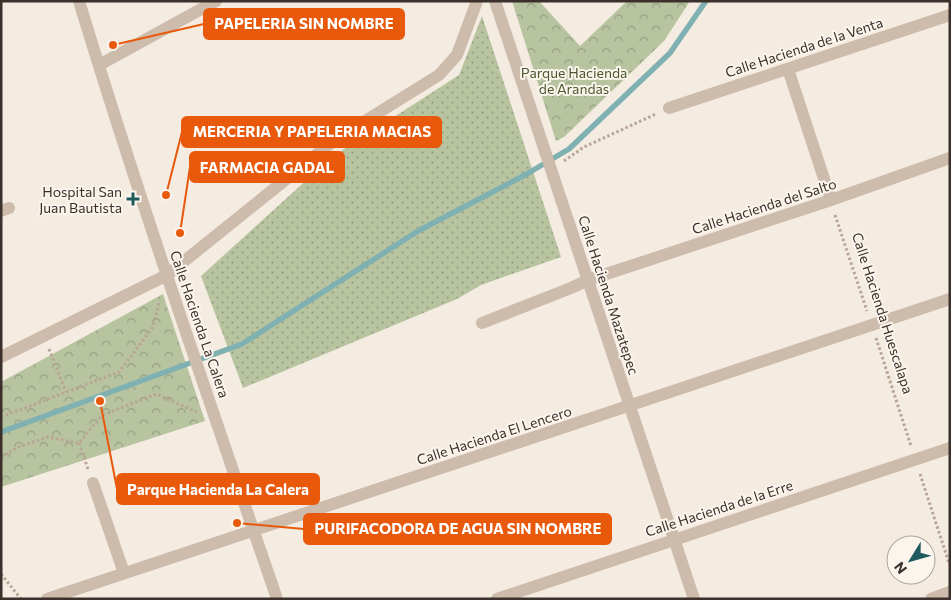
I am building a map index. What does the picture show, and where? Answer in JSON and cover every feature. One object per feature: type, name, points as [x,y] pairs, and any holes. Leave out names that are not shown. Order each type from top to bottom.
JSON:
[{"type":"street","name":"Calle Hacienda La Calera","points":[[79,1],[167,275],[277,599]]},
{"type":"street","points":[[99,65],[216,1]]},
{"type":"street","points":[[1,357],[167,275],[336,139],[440,75],[457,54],[477,1]]},
{"type":"street","name":"Calle Hacienda Mazatepec","points":[[495,1],[694,599]]},
{"type":"street","name":"Calle Hacienda de la Venta","points":[[669,108],[950,15]]},
{"type":"street","points":[[788,68],[830,200]]},
{"type":"street","name":"Calle Hacienda del Salto","points":[[482,323],[588,280],[950,158]]},
{"type":"street","name":"Calle Hacienda El Lencero","points":[[47,599],[950,299]]},
{"type":"street","name":"Calle Hacienda de la Erre","points":[[497,599],[950,448]]},
{"type":"street","points":[[93,483],[124,574]]},
{"type":"street","points":[[931,599],[950,592]]},
{"type":"path","points":[[551,170],[584,148],[669,108]]},
{"type":"path","name":"Calle Hacienda Huescalapa","points":[[830,200],[950,566]]},
{"type":"path","points":[[2,416],[119,372],[153,328],[160,301]]},
{"type":"path","points":[[44,336],[66,392]]},
{"type":"path","points":[[79,443],[101,416],[156,394],[216,420]]},
{"type":"path","points":[[1,458],[16,448],[46,437],[79,443]]},
{"type":"path","points":[[79,443],[93,483]]},
{"type":"path","points":[[1,574],[21,599]]},
{"type":"green space","name":"Parque Hacienda de Arandas","points":[[512,1],[539,1],[580,46],[627,1],[690,1],[664,41],[564,137],[556,141]]},
{"type":"green space","points":[[482,16],[561,257],[481,285],[457,299],[243,388],[201,276],[332,157],[459,75]]},
{"type":"green space","points":[[163,294],[205,421],[1,487],[1,382]]},
{"type":"waterway","points":[[1,432],[242,344],[418,231],[525,175],[569,149],[670,53],[706,1]]},
{"type":"place","name":"PAPELERIA SIN NOMBRE","points":[[113,45]]},
{"type":"place","name":"MERCERIA Y PAPELERIA MACIAS","points":[[166,195]]},
{"type":"place","name":"Hospital San Juan Bautista","points":[[133,199]]},
{"type":"place","name":"FARMACIA GADAL","points":[[180,233]]},
{"type":"place","name":"Parque Hacienda La Calera","points":[[100,401]]},
{"type":"place","name":"PURIFACODORA DE AGUA SIN NOMBRE","points":[[237,523]]}]
